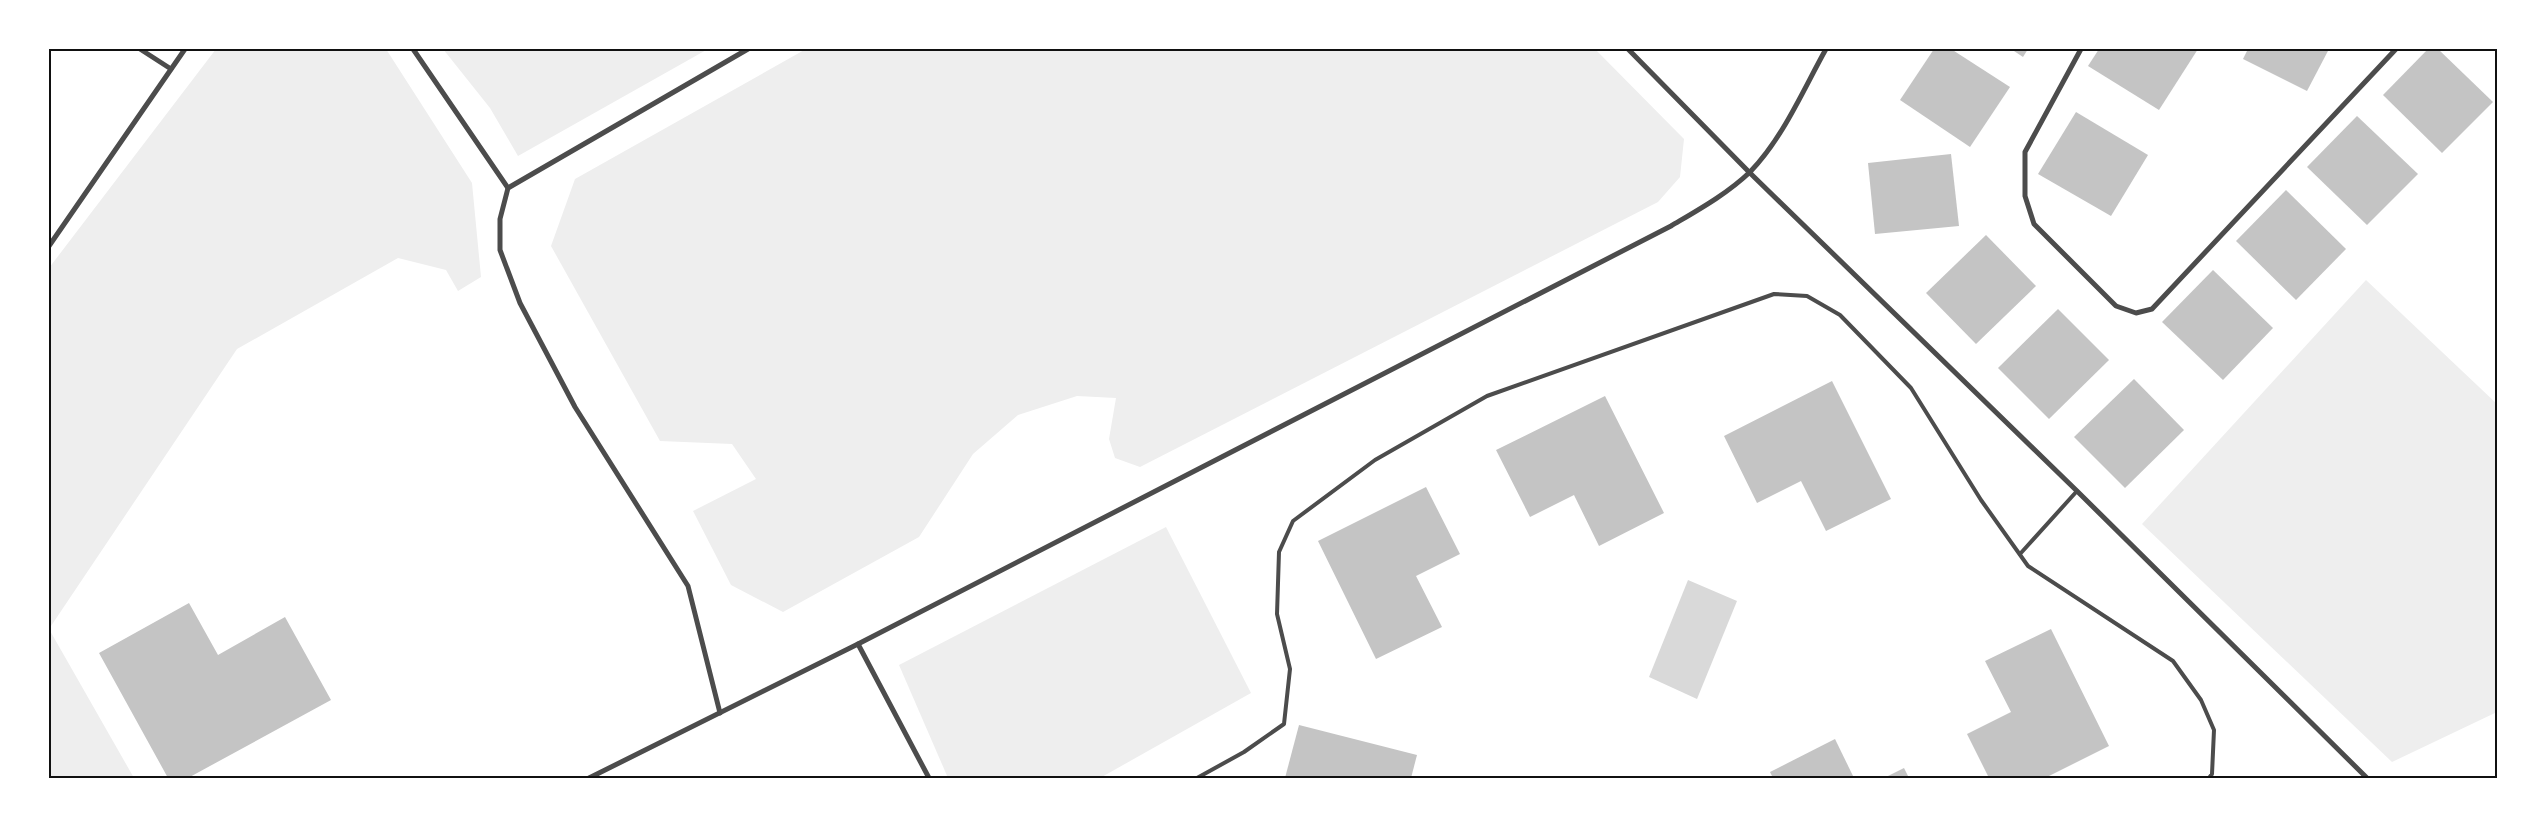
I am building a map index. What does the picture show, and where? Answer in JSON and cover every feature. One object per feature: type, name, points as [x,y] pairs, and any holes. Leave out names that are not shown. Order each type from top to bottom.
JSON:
[{"type":"street","points":[[140,49],[171,69]]},
{"type":"street","points":[[49,246],[185,49]]},
{"type":"street","points":[[413,49],[508,188]]},
{"type":"street","points":[[720,713],[688,586],[575,407],[520,303],[500,250],[500,219],[508,188],[748,49]]},
{"type":"street","points":[[1628,49],[1749,172],[2077,491],[2367,778]]},
{"type":"street","points":[[589,778],[858,644],[1671,226],[1728,190],[1749,172],[1781,129],[1826,49]]},
{"type":"street","points":[[2081,49],[2025,152],[2024,196],[2034,224],[2116,306],[2136,313],[2152,309],[2396,49]]},
{"type":"street","points":[[858,644],[929,778]]},
{"type":"lane","points":[[1197,778],[1244,752],[1284,724],[1290,669],[1277,614],[1279,552],[1294,521],[1375,460],[1487,396],[1774,294],[1807,296],[1840,314],[1911,388],[1981,500],[2028,566],[2173,661],[2201,700],[2214,730],[2212,774],[2209,778]]},
{"type":"lane","points":[[2020,554],[2077,491]]},
{"type":"shaded area","points":[[216,49],[386,49],[472,183],[481,277],[458,291],[446,270],[398,258],[237,349],[49,629],[49,268]]},
{"type":"shaded area","points":[[443,49],[708,49],[518,156],[490,108]]},
{"type":"shaded area","points":[[806,49],[1595,49],[1684,139],[1680,177],[1658,202],[1140,467],[1115,458],[1109,439],[1116,398],[1077,396],[1018,415],[973,454],[919,537],[783,612],[731,585],[693,511],[756,479],[732,444],[660,441],[551,246],[575,179]]},
{"type":"shaded area","points":[[2366,280],[2497,404],[2497,712],[2392,762],[2142,524]]},
{"type":"shaded area","points":[[1166,527],[1251,693],[1100,778],[948,778],[899,665]]},
{"type":"shaded area","points":[[1688,580],[1737,601],[1697,699],[1649,677]]},
{"type":"shaded area","points":[[49,629],[134,778],[49,778]]},
{"type":"building","points":[[1934,49],[1951,49],[2010,87],[1970,147],[1900,100]]},
{"type":"building","points":[[2011,49],[2028,49],[2023,57]]},
{"type":"building","points":[[2099,49],[2198,49],[2159,110],[2088,66]]},
{"type":"building","points":[[2248,49],[2329,49],[2307,91],[2243,59]]},
{"type":"building","points":[[2428,49],[2438,49],[2493,102],[2442,153],[2383,95]]},
{"type":"building","points":[[2076,112],[2148,155],[2111,216],[2038,174]]},
{"type":"building","points":[[2357,116],[2418,174],[2367,225],[2307,167]]},
{"type":"building","points":[[1951,154],[1959,226],[1875,234],[1868,163]]},
{"type":"building","points":[[2286,190],[2346,249],[2296,300],[2236,241]]},
{"type":"building","points":[[1986,235],[2036,286],[1976,344],[1926,293]]},
{"type":"building","points":[[2213,270],[2273,328],[2223,380],[2162,322]]},
{"type":"building","points":[[2058,309],[2109,360],[2049,419],[1998,368]]},
{"type":"building","points":[[2134,379],[2184,430],[2125,488],[2074,437]]},
{"type":"building","points":[[1832,381],[1891,499],[1826,531],[1801,481],[1757,503],[1724,436]]},
{"type":"building","points":[[1605,396],[1664,513],[1599,546],[1574,495],[1530,517],[1496,450]]},
{"type":"building","points":[[1426,487],[1460,554],[1416,576],[1442,627],[1376,659],[1318,541]]},
{"type":"building","points":[[189,603],[218,655],[285,617],[331,700],[188,778],[168,778],[99,653]]},
{"type":"building","points":[[2051,629],[2109,746],[2045,778],[1989,778],[1967,734],[2011,712],[1985,661]]},
{"type":"building","points":[[1299,725],[1417,755],[1411,778],[1285,778]]},
{"type":"building","points":[[1835,739],[1854,778],[1773,778],[1770,772]]},
{"type":"building","points":[[1904,768],[1909,778],[1884,778]]}]
